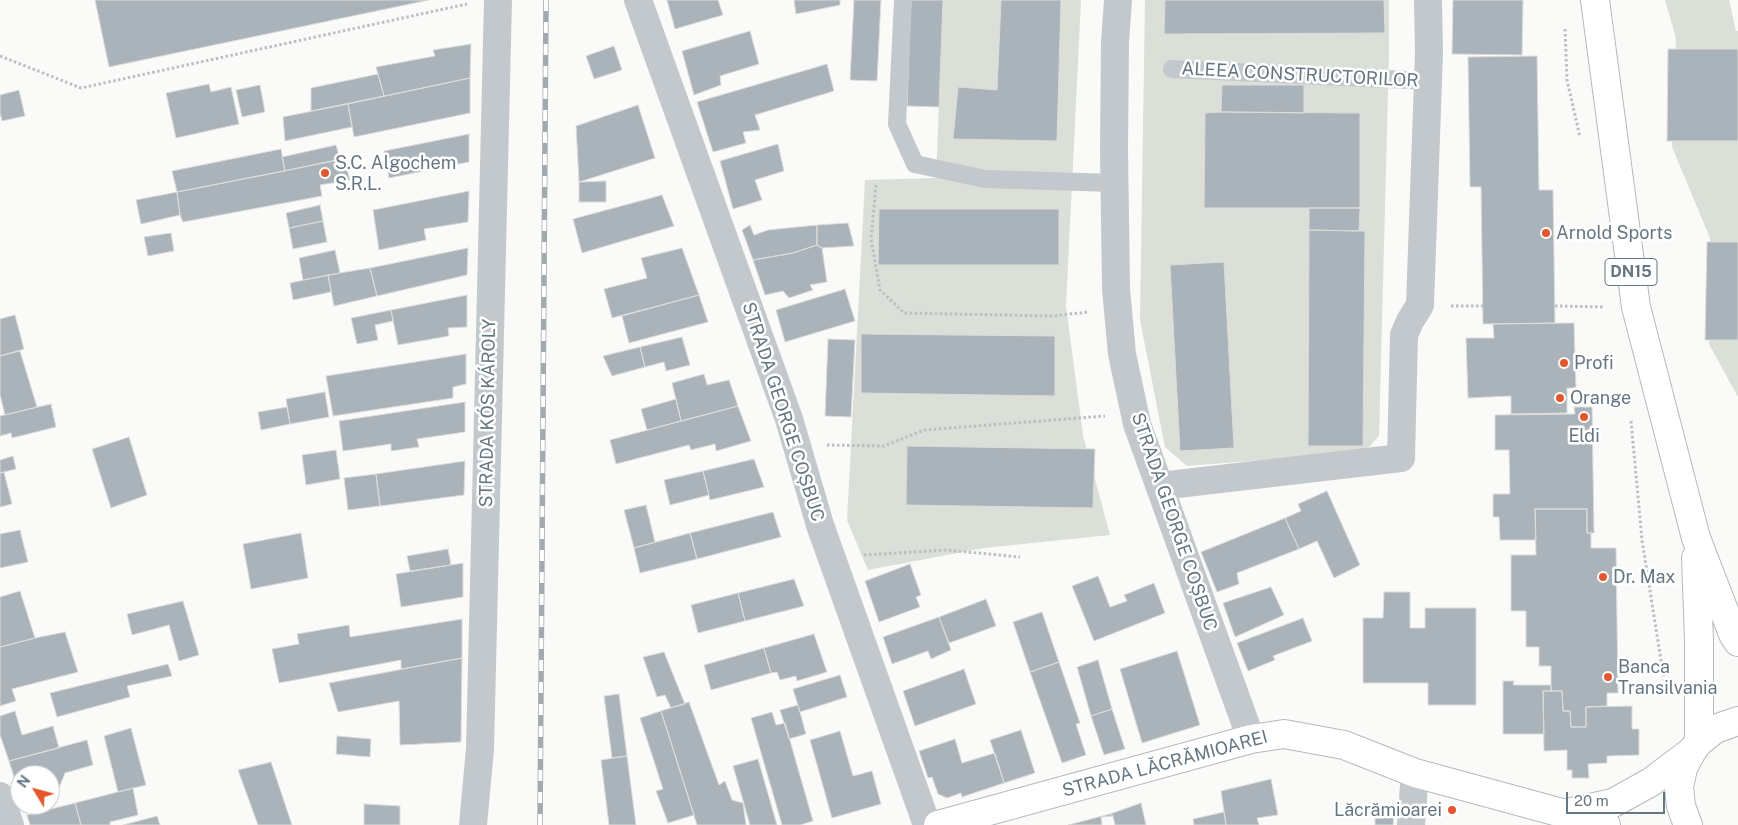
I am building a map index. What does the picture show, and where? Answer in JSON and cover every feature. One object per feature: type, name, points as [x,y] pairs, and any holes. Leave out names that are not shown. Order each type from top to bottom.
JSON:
[{"type":"main road","name":"DN15","points":[[1595,0],[1636,307],[1696,538],[1733,634],[1738,642]]},
{"type":"main road","name":"DN15","points":[[1688,825],[1681,806],[1679,787],[1683,768],[1695,746],[1699,640],[1696,538]]},
{"type":"main road","name":"STRADA LĂCRĂMIOAREI","points":[[1563,814],[1614,803],[1651,782],[1715,729],[1738,721]]},
{"type":"main road","name":"STRADA LĂCRĂMIOAREI","points":[[938,825],[1251,739],[1284,734],[1344,745],[1415,773],[1606,825]]},
{"type":"street","name":"STRADA GEORGE COȘBUC","points":[[638,0],[789,420],[820,525],[927,825]]},
{"type":"street","name":"STRADA GEORGE COȘBUC","points":[[1118,0],[1115,53],[1114,183],[1116,289],[1122,354],[1137,424],[1251,739]]},
{"type":"street","name":"ALEEA CONSTRUCTORILOR","points":[[1160,486],[1401,458],[1404,336],[1410,321],[1420,305],[1428,81],[1428,0]]},
{"type":"street","name":"STRADA KÓS KÁROLY","points":[[473,825],[480,750],[487,1]]},
{"type":"street","points":[[1410,825],[1415,773]]},
{"type":"street","points":[[0,796],[10,825]]},
{"type":"lane","points":[[903,0],[897,124],[915,164],[985,179],[1114,183]]},
{"type":"lane","name":"ALEEA CONSTRUCTORILOR","points":[[1172,69],[1428,81]]},
{"type":"path","points":[[0,56],[81,88],[487,1]]},
{"type":"path","points":[[876,185],[871,239],[880,290],[904,313],[1052,316],[1094,312]]},
{"type":"path","points":[[1555,306],[1612,307]]},
{"type":"path","points":[[818,445],[884,446],[924,430],[1106,416]]},
{"type":"path","points":[[1631,416],[1642,540],[1666,694]]},
{"type":"path","points":[[857,555],[946,550],[1020,557]]},
{"type":"shaded area","points":[[943,0],[1081,0],[1066,306],[1083,435],[1110,535],[984,548],[868,570],[847,520],[865,180],[936,178]]},
{"type":"shaded area","points":[[1145,0],[1389,0],[1379,436],[1364,452],[1187,466],[1165,447],[1140,320]]},
{"type":"shaded area","points":[[1665,0],[1729,0],[1736,31],[1738,31],[1738,397],[1709,344],[1710,238],[1672,147],[1676,38]]},
{"type":"building","points":[[95,0],[429,0],[109,67]]},
{"type":"building","points":[[667,0],[718,0],[723,15],[675,29]]},
{"type":"building","points":[[794,0],[840,0],[840,5],[796,14]]},
{"type":"building","points":[[854,0],[881,0],[877,81],[850,80]]},
{"type":"building","points":[[911,0],[943,0],[939,107],[907,106]]},
{"type":"building","points":[[1001,0],[1061,0],[1057,141],[953,139],[958,87],[997,90]]},
{"type":"building","points":[[1165,0],[1384,0],[1385,33],[1164,34]]},
{"type":"building","points":[[1453,0],[1523,0],[1522,55],[1452,54]]},
{"type":"building","points":[[750,31],[759,64],[720,76],[721,85],[694,95],[682,51]]},
{"type":"building","points":[[471,44],[470,78],[384,96],[376,67],[435,56],[433,50]]},
{"type":"building","points":[[614,46],[622,70],[594,79],[586,56]]},
{"type":"building","points":[[1668,49],[1738,49],[1738,141],[1667,141]]},
{"type":"building","points":[[1537,56],[1539,190],[1553,190],[1555,323],[1483,324],[1481,187],[1470,187],[1468,57]]},
{"type":"building","points":[[827,64],[834,91],[755,115],[760,130],[743,132],[746,143],[713,152],[697,102]]},
{"type":"building","points":[[378,74],[384,96],[311,111],[311,88]]},
{"type":"building","points":[[470,78],[470,113],[354,137],[348,104]]},
{"type":"building","points":[[209,84],[211,92],[231,87],[239,124],[176,138],[166,93]]},
{"type":"building","points":[[260,85],[265,112],[242,117],[236,90]]},
{"type":"building","points":[[1222,85],[1304,85],[1304,113],[1221,112]]},
{"type":"building","points":[[19,90],[25,116],[2,121],[0,95]]},
{"type":"building","points":[[348,104],[352,127],[285,141],[283,117]]},
{"type":"building","points":[[638,105],[655,158],[579,182],[576,126]]},
{"type":"building","points":[[1205,113],[1360,113],[1360,208],[1204,208]]},
{"type":"building","points":[[469,134],[469,162],[389,178],[384,151]]},
{"type":"building","points":[[778,144],[784,171],[755,180],[762,200],[733,209],[720,161]]},
{"type":"building","points":[[336,145],[340,159],[285,171],[282,157]]},
{"type":"building","points":[[281,149],[285,171],[177,192],[172,171]]},
{"type":"building","points":[[344,159],[350,180],[320,185],[322,196],[183,222],[180,215],[177,192]]},
{"type":"building","points":[[606,181],[606,202],[579,202],[579,182]]},
{"type":"building","points":[[469,191],[468,222],[424,229],[426,240],[379,250],[373,210]]},
{"type":"building","points":[[177,192],[180,215],[141,224],[136,200]]},
{"type":"building","points":[[662,195],[674,226],[582,253],[573,219]]},
{"type":"building","points":[[320,205],[323,221],[289,228],[286,213]]},
{"type":"building","points":[[1309,208],[1360,208],[1359,231],[1309,230]]},
{"type":"building","points":[[879,209],[1059,209],[1059,265],[878,265]]},
{"type":"building","points":[[323,221],[327,242],[293,249],[289,228]]},
{"type":"building","points":[[848,223],[854,246],[822,248],[817,245],[817,225]]},
{"type":"building","points":[[750,225],[754,235],[768,230],[817,225],[817,245],[793,253],[753,260],[742,230]]},
{"type":"building","points":[[1309,230],[1365,231],[1363,446],[1308,446]]},
{"type":"building","points":[[171,233],[174,251],[148,256],[144,237]]},
{"type":"building","points":[[1707,242],[1738,242],[1738,340],[1705,340]]},
{"type":"building","points":[[817,245],[822,248],[827,282],[810,285],[813,290],[789,298],[783,291],[765,295],[753,260],[793,253]]},
{"type":"building","points":[[468,248],[467,275],[377,296],[370,268]]},
{"type":"building","points":[[682,248],[699,295],[612,318],[604,289],[647,278],[641,258]]},
{"type":"building","points":[[335,250],[340,273],[303,280],[299,258]]},
{"type":"building","points":[[1224,262],[1234,448],[1180,451],[1170,265]]},
{"type":"building","points":[[370,268],[377,296],[334,306],[328,275]]},
{"type":"building","points":[[328,275],[331,292],[293,300],[290,283]]},
{"type":"building","points":[[845,289],[855,321],[785,342],[776,310]]},
{"type":"building","points":[[467,295],[467,327],[448,328],[449,336],[398,345],[391,310]]},
{"type":"building","points":[[699,295],[708,322],[629,343],[622,316]]},
{"type":"building","points":[[391,310],[393,321],[375,325],[378,340],[357,344],[351,318]]},
{"type":"building","points":[[15,315],[24,349],[0,356],[0,319]]},
{"type":"building","points":[[1574,323],[1576,388],[1567,388],[1567,413],[1511,414],[1511,396],[1468,398],[1466,338],[1494,338],[1493,324]]},
{"type":"building","points":[[861,334],[1055,336],[1055,396],[861,393]]},
{"type":"building","points":[[682,337],[690,365],[666,371],[664,362],[645,367],[640,347]]},
{"type":"building","points":[[828,339],[855,340],[851,417],[825,416]]},
{"type":"building","points":[[640,347],[645,367],[612,376],[603,356]]},
{"type":"building","points":[[20,351],[37,407],[5,415],[0,395],[0,356]]},
{"type":"building","points":[[466,354],[466,384],[453,387],[453,398],[333,416],[326,376]]},
{"type":"building","points":[[704,374],[707,385],[729,380],[738,406],[681,421],[672,383]]},
{"type":"building","points":[[325,392],[329,417],[290,424],[286,399]]},
{"type":"building","points":[[676,399],[681,421],[647,430],[641,409]]},
{"type":"building","points":[[465,402],[465,432],[417,439],[419,447],[391,451],[391,444],[343,451],[339,421]]},
{"type":"building","points":[[51,404],[56,427],[12,438],[11,433],[0,436],[0,416]]},
{"type":"building","points":[[738,406],[751,441],[716,451],[715,444],[691,450],[689,445],[616,464],[610,440]]},
{"type":"building","points":[[287,407],[290,424],[261,430],[258,412]]},
{"type":"building","points":[[1574,407],[1592,407],[1594,533],[1587,533],[1587,509],[1535,509],[1536,540],[1500,540],[1499,517],[1493,517],[1493,494],[1510,494],[1509,450],[1495,450],[1495,415],[1575,414]]},
{"type":"building","points":[[129,437],[147,495],[111,508],[92,449]]},
{"type":"building","points":[[907,446],[1095,449],[1093,508],[906,505]]},
{"type":"building","points":[[336,450],[340,479],[306,485],[302,455]]},
{"type":"building","points":[[13,456],[16,469],[0,473],[0,460]]},
{"type":"building","points":[[754,459],[764,487],[710,500],[703,471]]},
{"type":"building","points":[[465,461],[464,495],[380,506],[376,474]]},
{"type":"building","points":[[703,471],[709,495],[670,505],[664,480]]},
{"type":"building","points":[[4,472],[12,504],[0,507],[0,473]]},
{"type":"building","points":[[376,474],[380,506],[348,510],[344,478]]},
{"type":"building","points":[[1327,491],[1360,565],[1334,578],[1317,541],[1299,549],[1285,518],[1301,511],[1298,504]]},
{"type":"building","points":[[646,505],[655,542],[634,548],[624,510]]},
{"type":"building","points":[[1535,509],[1587,509],[1587,533],[1591,533],[1591,548],[1616,548],[1618,693],[1607,693],[1607,706],[1586,707],[1586,727],[1571,727],[1570,711],[1563,711],[1562,691],[1551,691],[1551,666],[1539,666],[1539,647],[1526,647],[1526,611],[1511,611],[1511,555],[1536,555]]},
{"type":"building","points":[[773,512],[781,537],[697,559],[690,533]]},
{"type":"building","points":[[1285,518],[1299,549],[1237,573],[1239,584],[1217,592],[1201,552]]},
{"type":"building","points":[[20,530],[28,562],[0,568],[0,534]]},
{"type":"building","points":[[301,533],[308,578],[251,589],[243,544]]},
{"type":"building","points":[[690,533],[697,559],[640,573],[634,548]]},
{"type":"building","points":[[448,549],[451,565],[410,571],[407,556]]},
{"type":"building","points":[[463,563],[463,597],[401,607],[396,574]]},
{"type":"building","points":[[910,564],[921,595],[916,597],[920,607],[879,622],[865,581]]},
{"type":"building","points":[[1098,576],[1110,607],[1127,601],[1124,595],[1154,583],[1165,613],[1094,641],[1072,586]]},
{"type":"building","points":[[794,579],[804,606],[745,621],[738,593]]},
{"type":"building","points":[[1271,587],[1284,615],[1235,637],[1223,603]]},
{"type":"building","points":[[20,591],[35,638],[0,647],[0,597]]},
{"type":"building","points":[[1384,592],[1410,592],[1410,628],[1425,628],[1425,608],[1476,608],[1476,705],[1428,705],[1428,683],[1363,683],[1363,618],[1383,618]]},
{"type":"building","points":[[738,593],[745,621],[698,633],[691,605]]},
{"type":"building","points":[[986,599],[996,626],[949,643],[939,617]]},
{"type":"building","points":[[183,601],[199,655],[179,661],[169,625],[132,635],[127,614]]},
{"type":"building","points":[[1042,612],[1059,662],[1030,672],[1013,622]]},
{"type":"building","points":[[939,617],[951,650],[931,659],[928,651],[892,664],[883,637]]},
{"type":"building","points":[[1303,618],[1312,641],[1273,656],[1275,660],[1248,671],[1237,643]]},
{"type":"building","points":[[462,619],[462,658],[401,669],[401,660],[279,683],[272,649],[299,644],[297,634],[349,625],[350,637]]},
{"type":"building","points":[[65,632],[78,672],[12,689],[16,701],[0,706],[0,647]]},
{"type":"building","points":[[814,634],[827,672],[797,681],[796,676],[780,680],[777,672],[771,673],[764,648]]},
{"type":"building","points":[[764,648],[771,673],[711,690],[704,665]]},
{"type":"building","points":[[1177,651],[1200,725],[1142,743],[1120,669]]},
{"type":"building","points":[[664,652],[685,704],[671,708],[665,695],[657,697],[643,657]]},
{"type":"building","points":[[462,658],[461,742],[400,745],[399,701],[338,712],[329,683]]},
{"type":"building","points":[[1098,660],[1112,709],[1091,716],[1077,667]]},
{"type":"building","points":[[1059,662],[1080,723],[1076,724],[1086,755],[1062,763],[1030,672]]},
{"type":"building","points":[[168,664],[172,676],[127,686],[130,697],[57,717],[50,693]]},
{"type":"building","points":[[964,669],[976,704],[915,726],[903,691]]},
{"type":"building","points":[[840,675],[847,697],[800,712],[793,689]]},
{"type":"building","points":[[1503,681],[1514,681],[1513,685],[1551,685],[1551,691],[1543,691],[1544,734],[1503,734]]},
{"type":"building","points":[[1543,691],[1562,691],[1563,711],[1570,711],[1571,727],[1586,727],[1586,707],[1632,706],[1632,729],[1639,729],[1639,755],[1607,756],[1607,763],[1588,764],[1589,778],[1572,778],[1572,770],[1567,770],[1567,750],[1544,751]]},
{"type":"building","points":[[619,694],[627,756],[612,758],[604,696]]},
{"type":"building","points":[[689,702],[719,785],[725,781],[732,800],[743,803],[746,825],[697,825],[661,711]]},
{"type":"building","points":[[798,705],[806,734],[789,739],[780,710]]},
{"type":"building","points":[[1112,709],[1125,749],[1104,755],[1091,716]]},
{"type":"building","points":[[15,711],[22,735],[53,726],[59,748],[9,761],[0,735],[0,716]]},
{"type":"building","points":[[661,711],[694,815],[668,823],[656,791],[663,789],[640,718]]},
{"type":"building","points":[[772,712],[776,725],[785,723],[813,821],[800,825],[782,825],[751,718]]},
{"type":"building","points":[[131,728],[146,785],[118,792],[104,736]]},
{"type":"building","points":[[1021,730],[1035,773],[1004,783],[990,740]]},
{"type":"building","points":[[840,731],[853,776],[872,771],[881,804],[832,818],[810,740]]},
{"type":"building","points":[[337,736],[371,739],[370,757],[336,754]]},
{"type":"building","points":[[955,739],[962,763],[995,753],[1004,783],[962,797],[961,793],[947,798],[938,794],[932,777],[928,778],[919,751]]},
{"type":"building","points":[[87,740],[93,765],[65,773],[60,786],[60,765],[10,765],[9,761]]},
{"type":"building","points":[[627,756],[636,825],[609,825],[601,760]]},
{"type":"building","points":[[758,759],[777,825],[750,825],[733,766]]},
{"type":"building","points":[[271,762],[292,825],[258,825],[238,770]]},
{"type":"building","points":[[1271,779],[1278,815],[1257,818],[1259,825],[1226,825],[1221,791]]},
{"type":"building","points":[[133,788],[138,815],[110,822],[110,825],[81,825],[75,803]]},
{"type":"building","points":[[75,803],[81,825],[30,825],[27,815],[60,815],[60,807]]},
{"type":"building","points":[[1141,803],[1146,825],[1115,825],[1113,816],[1110,814]]},
{"type":"building","points":[[364,804],[400,806],[400,825],[364,825]]},
{"type":"building","points":[[1224,812],[1226,825],[1194,825],[1193,819]]},
{"type":"building","points":[[1375,812],[1394,813],[1393,825],[1375,825]]},
{"type":"building","points":[[1110,814],[1113,816],[1101,817],[1102,825],[1068,825]]},
{"type":"building","points":[[157,816],[160,825],[123,825]]},
{"type":"railway","points":[[540,825],[546,0]]},
{"type":"place","name":"S.C. Algochem S.R.L.","points":[[325,173]]},
{"type":"place","name":"Arnold Sports","points":[[1546,233]]},
{"type":"place","name":"Profi","points":[[1564,363]]},
{"type":"place","name":"Orange","points":[[1560,398]]},
{"type":"place","name":"Eldi","points":[[1584,417]]},
{"type":"place","name":"Dr. Max","points":[[1603,577]]},
{"type":"place","name":"Banca Transilvania","points":[[1608,677]]},
{"type":"place","name":"Lăcrămioarei","points":[[1452,810]]}]
